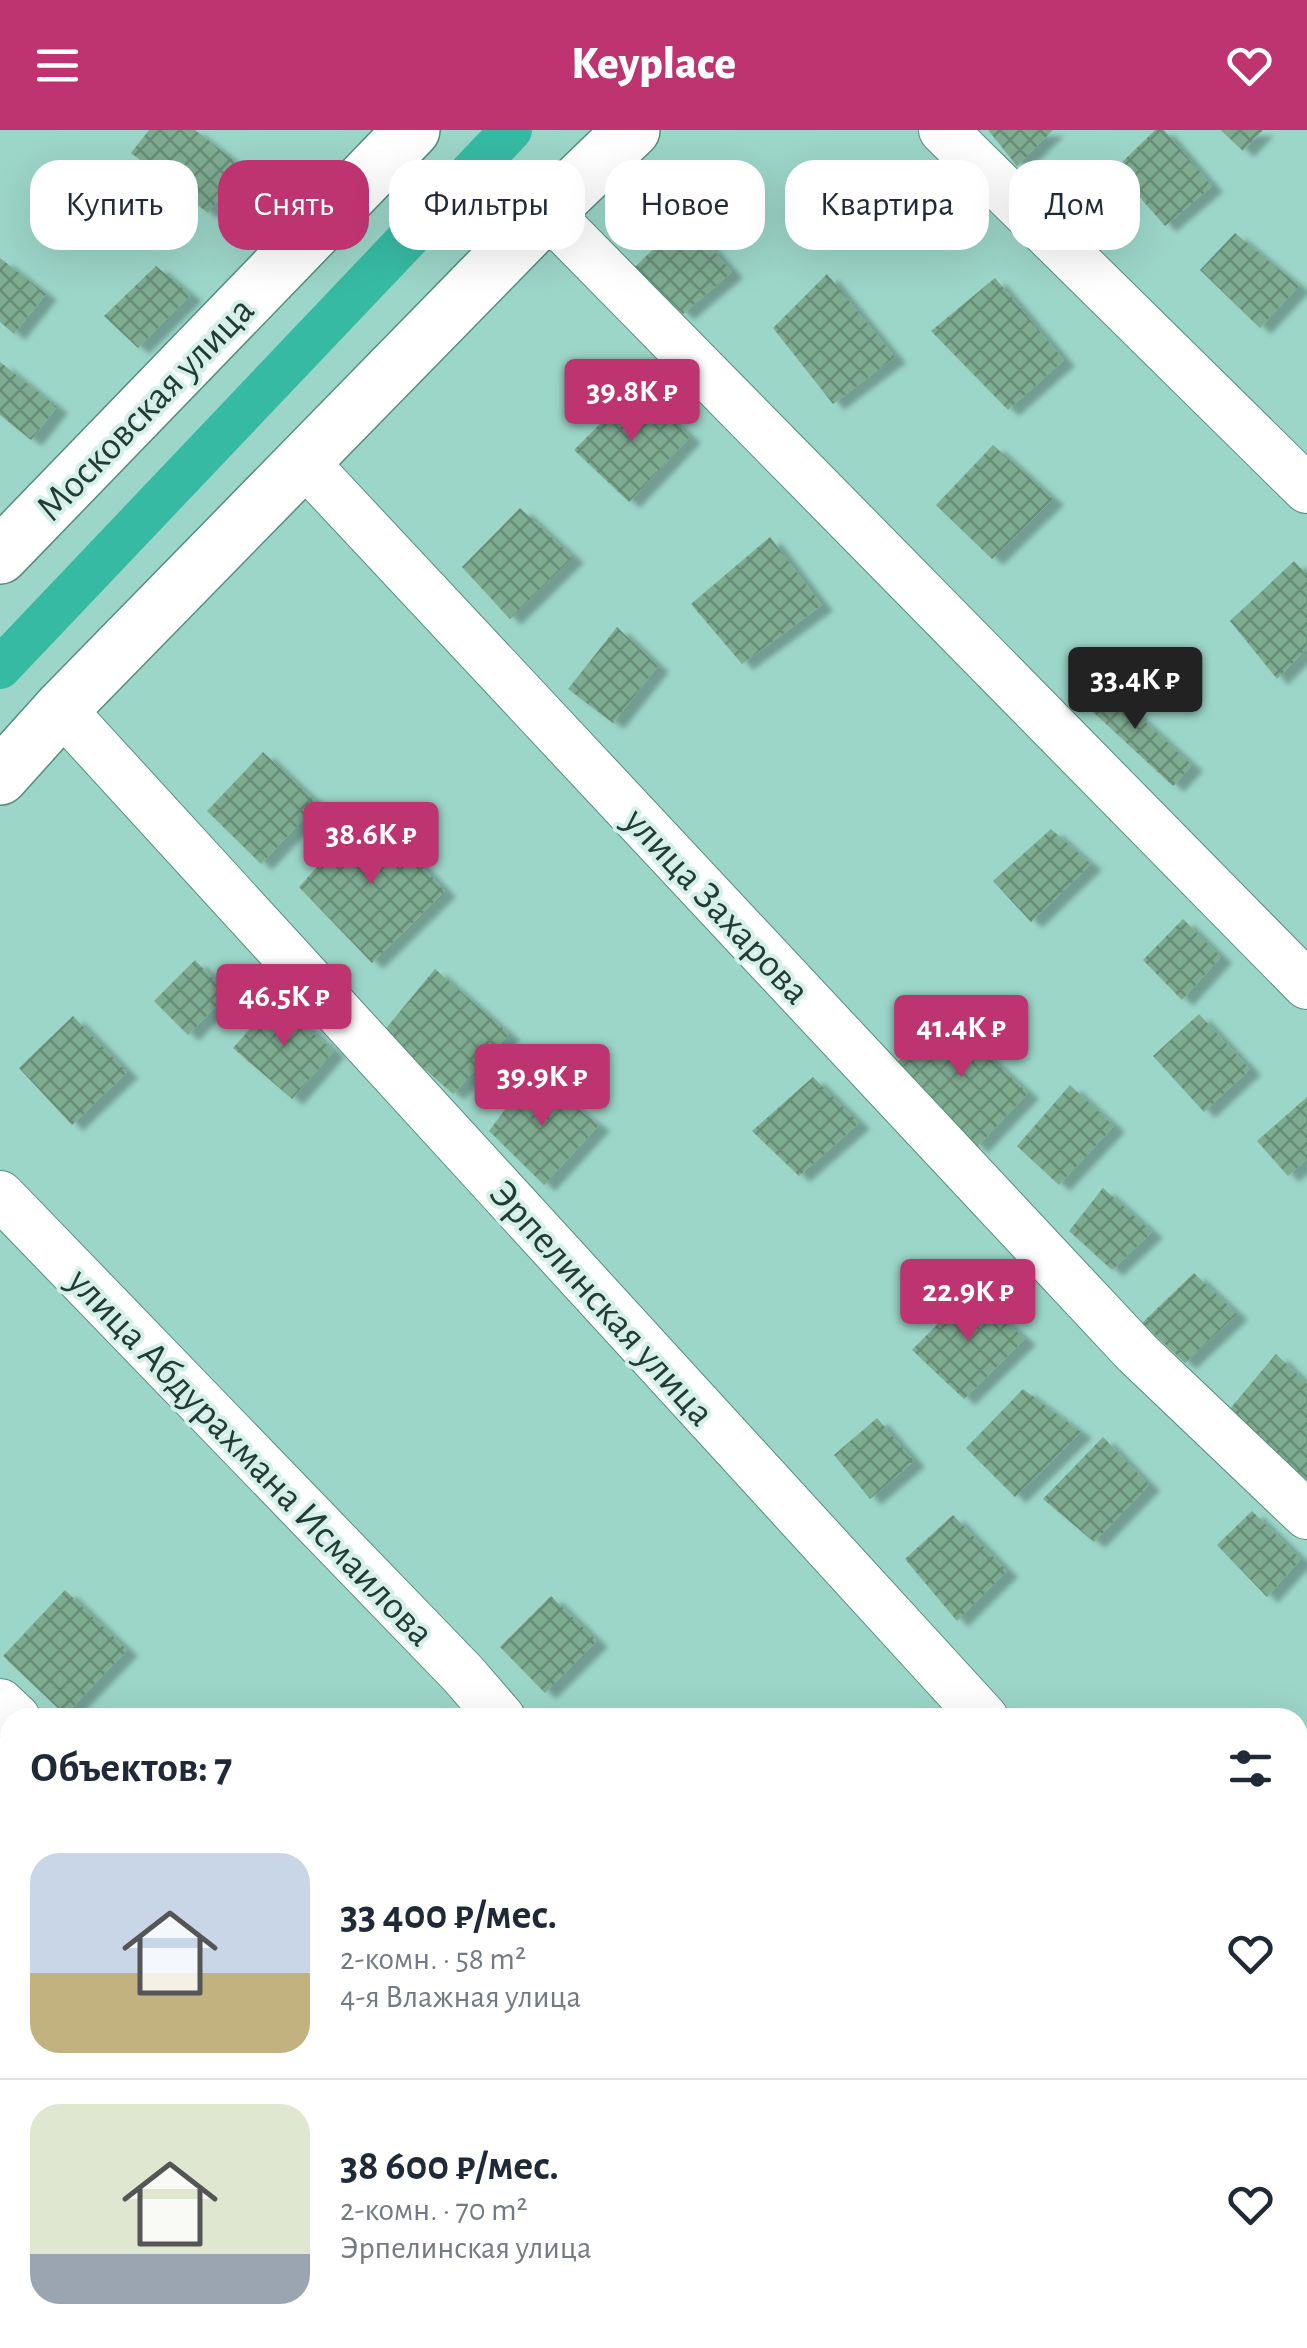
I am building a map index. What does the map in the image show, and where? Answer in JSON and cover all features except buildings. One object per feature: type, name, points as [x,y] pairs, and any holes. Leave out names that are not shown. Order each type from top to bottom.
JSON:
[{"type":"main road","points":[[585,175],[632,130]]},
{"type":"main road","name":"Московская улица","points":[[0,556],[409,131]]},
{"type":"main road","points":[[0,777],[510,250]]},
{"type":"street","points":[[943,130],[1307,489]]},
{"type":"street","points":[[584,250],[1307,985]]},
{"type":"street","name":"улица Захарова","points":[[303,461],[1136,1353],[1307,1515]]},
{"type":"street","name":"Эрпелинская улица","points":[[61,710],[975,1708]]},
{"type":"street","name":"улица Абдурахмана Исмаилова","points":[[0,1196],[492,1708]]},
{"type":"waterway","points":[[0,668],[511,130]]}]
